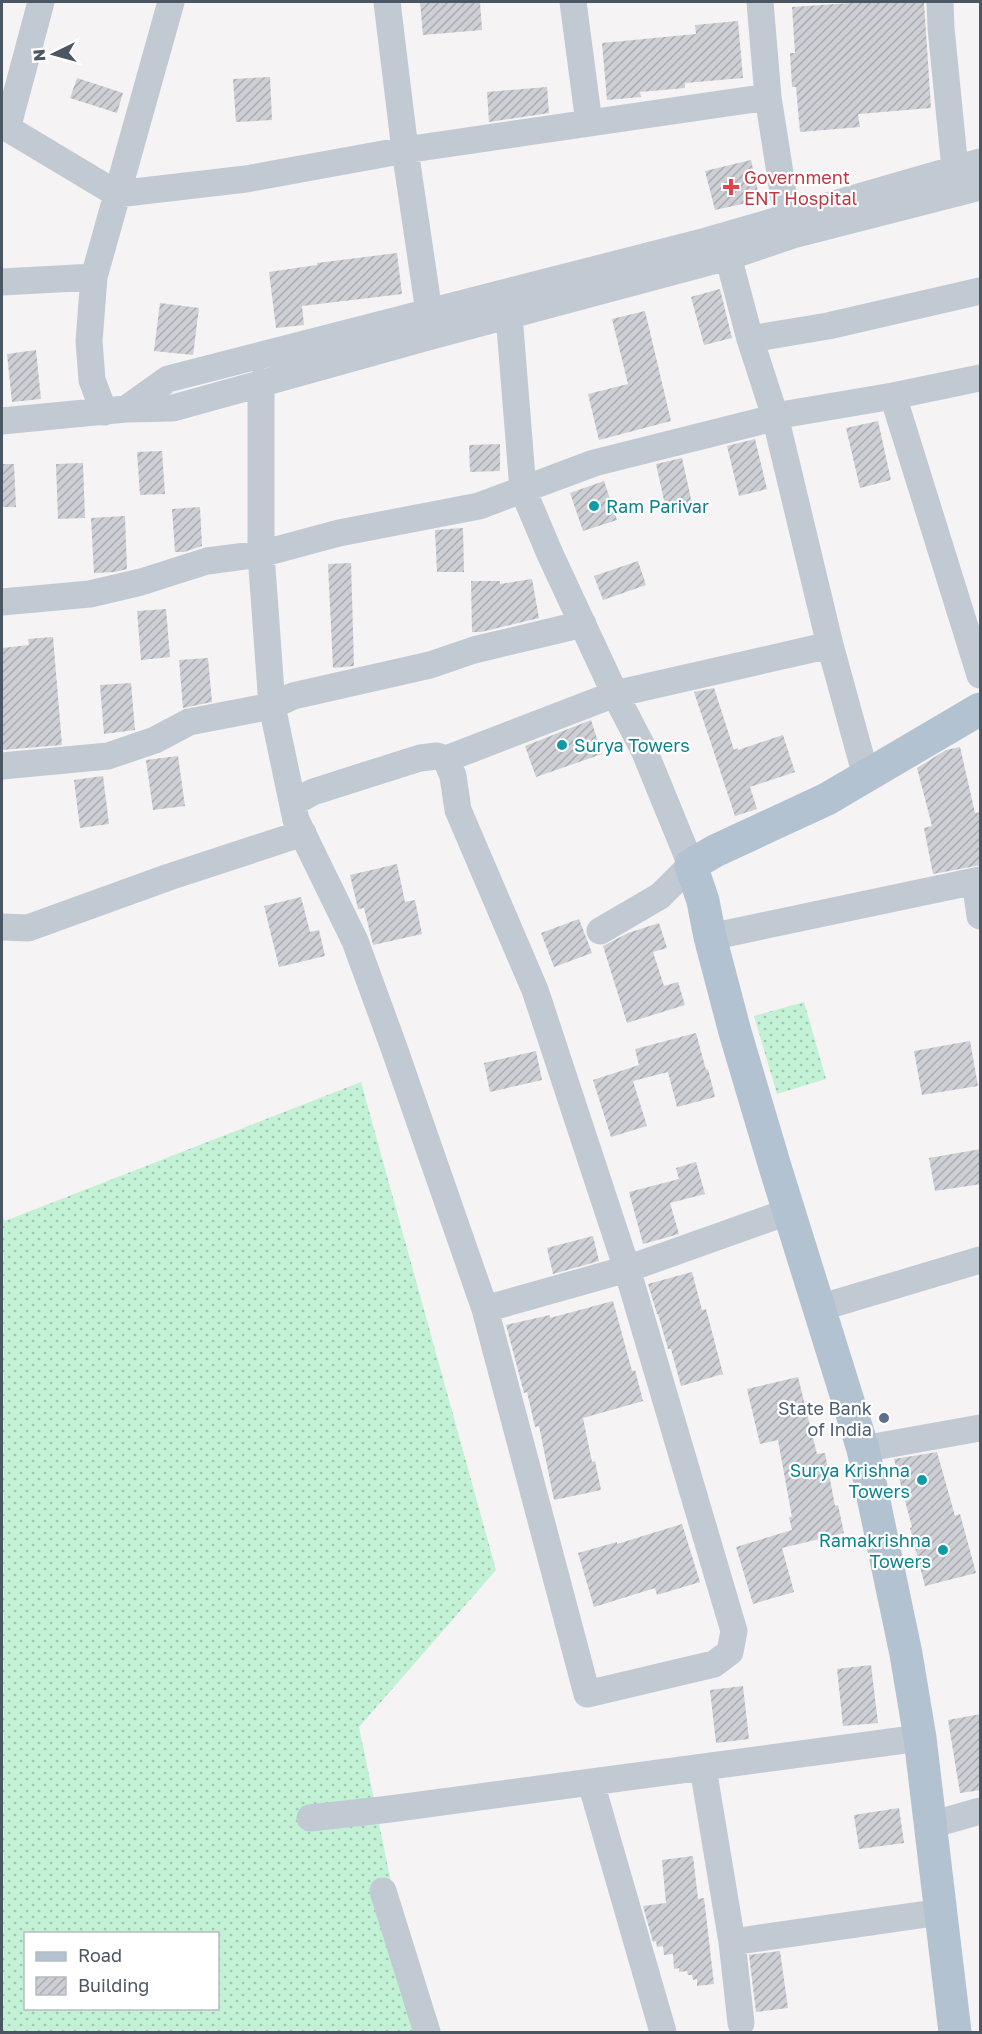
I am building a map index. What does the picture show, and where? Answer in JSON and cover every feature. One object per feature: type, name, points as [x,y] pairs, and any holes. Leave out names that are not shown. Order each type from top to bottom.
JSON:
[{"type":"main road","points":[[955,2032],[920,1738],[906,1654],[863,1449],[776,1170],[710,937],[704,901],[691,865],[715,851],[827,799],[981,709]]},
{"type":"street","points":[[41,2],[4,127],[117,194],[246,179],[405,150],[768,97]]},
{"type":"street","points":[[115,410],[92,380],[89,341],[94,277],[171,2]]},
{"type":"street","points":[[387,2],[405,150],[429,312]]},
{"type":"street","points":[[573,2],[589,123]]},
{"type":"street","points":[[760,2],[768,97],[790,226]]},
{"type":"street","points":[[2,421],[115,410],[173,408],[509,315],[790,226],[968,165],[941,28],[940,2]]},
{"type":"street","points":[[790,226],[981,187]]},
{"type":"street","points":[[115,410],[168,380],[429,312],[725,246]]},
{"type":"street","points":[[725,246],[750,339],[776,416],[830,645],[866,776]]},
{"type":"street","points":[[2,282],[94,277]]},
{"type":"street","points":[[750,339],[828,326],[981,291]]},
{"type":"street","points":[[509,315],[523,490],[615,694],[644,750],[691,865],[660,896],[600,930]]},
{"type":"street","points":[[2,602],[90,594],[141,582],[207,561],[261,554],[339,533],[480,506],[594,463],[776,416],[981,378]]},
{"type":"street","points":[[261,382],[261,554],[272,706],[296,820],[355,941],[485,1309],[588,1694],[714,1664],[730,1652],[734,1631],[627,1269],[535,990],[458,810],[453,776],[446,759]]},
{"type":"street","points":[[893,396],[981,675]]},
{"type":"street","points":[[2,766],[108,756],[155,740],[189,722],[272,706],[293,696],[430,665],[474,650],[583,624]]},
{"type":"street","points":[[293,803],[313,792],[420,758],[437,756],[446,759],[615,694],[830,645]]},
{"type":"street","points":[[2,927],[28,928],[303,833]]},
{"type":"street","points":[[710,937],[978,880],[981,916]]},
{"type":"street","points":[[485,1309],[627,1269],[790,1211]]},
{"type":"street","points":[[819,1308],[981,1260]]},
{"type":"street","points":[[863,1449],[981,1428]]},
{"type":"street","points":[[310,1818],[591,1783],[920,1738]]},
{"type":"street","points":[[703,1768],[732,1942],[741,2023]]},
{"type":"street","points":[[591,1783],[663,2032]]},
{"type":"street","points":[[931,1825],[981,1811]]},
{"type":"street","points":[[382,1891],[427,2032]]},
{"type":"street","points":[[732,1942],[941,1912]]},
{"type":"green space","points":[[804,1002],[826,1079],[777,1094],[754,1016]]},
{"type":"green space","points":[[361,1082],[496,1570],[359,1727],[422,2032],[2,2032],[2,1216],[5,1221]]},
{"type":"building","points":[[420,2],[480,2],[482,30],[423,35]]},
{"type":"building","points":[[866,2],[924,2],[931,108],[858,114],[860,127],[800,132],[796,87],[792,87],[790,53],[795,53],[792,7]]},
{"type":"building","points":[[738,21],[743,78],[685,83],[685,88],[640,92],[641,97],[607,100],[602,43],[696,34],[695,25]]},
{"type":"building","points":[[270,77],[272,120],[236,122],[233,79]]},
{"type":"building","points":[[77,78],[123,93],[117,113],[70,98]]},
{"type":"building","points":[[547,87],[549,113],[489,122],[487,92]]},
{"type":"building","points":[[751,160],[760,200],[715,210],[705,171]]},
{"type":"building","points":[[397,253],[402,294],[302,306],[304,325],[276,328],[269,272],[317,265],[317,263]]},
{"type":"building","points":[[720,289],[732,338],[704,345],[691,297]]},
{"type":"building","points":[[160,303],[199,308],[193,355],[154,351]]},
{"type":"building","points":[[645,311],[671,421],[599,440],[588,394],[628,384],[612,319]]},
{"type":"building","points":[[36,350],[41,399],[12,402],[7,354]]},
{"type":"building","points":[[878,421],[891,480],[860,488],[846,428]]},
{"type":"building","points":[[755,439],[767,489],[739,496],[727,446]]},
{"type":"building","points":[[500,444],[500,471],[470,472],[469,445]]},
{"type":"building","points":[[162,451],[165,494],[140,495],[137,452]]},
{"type":"building","points":[[682,458],[693,508],[667,514],[656,464]]},
{"type":"building","points":[[83,463],[85,518],[58,519],[56,464]]},
{"type":"building","points":[[2,464],[14,464],[16,507],[2,507]]},
{"type":"building","name":"Ram Parivar","points":[[604,481],[617,520],[583,531],[570,493]]},
{"type":"building","points":[[200,507],[202,546],[184,552],[175,552],[172,509]]},
{"type":"building","points":[[125,516],[127,569],[94,573],[91,518]]},
{"type":"building","points":[[463,528],[464,572],[437,572],[435,530]]},
{"type":"building","points":[[638,561],[646,585],[603,600],[594,576]]},
{"type":"building","points":[[351,563],[354,666],[333,668],[328,564]]},
{"type":"building","points":[[532,579],[539,618],[481,632],[472,632],[471,581],[500,581],[500,584]]},
{"type":"building","points":[[166,609],[170,657],[141,660],[137,611]]},
{"type":"building","points":[[53,637],[62,745],[2,750],[2,648],[29,645],[28,639]]},
{"type":"building","points":[[208,658],[212,702],[183,708],[179,660]]},
{"type":"building","points":[[131,683],[135,730],[104,734],[100,685]]},
{"type":"building","points":[[714,688],[734,750],[783,735],[795,772],[750,787],[757,809],[735,816],[694,692]]},
{"type":"building","name":"Surya Towers","points":[[591,720],[602,754],[536,777],[525,746]]},
{"type":"building","points":[[960,747],[975,813],[981,812],[981,865],[933,874],[924,828],[932,826],[917,768],[946,750]]},
{"type":"building","points":[[178,756],[185,806],[153,810],[146,760]]},
{"type":"building","points":[[103,776],[109,824],[80,828],[74,780]]},
{"type":"building","points":[[397,864],[405,902],[415,900],[422,934],[373,945],[364,908],[358,909],[350,875]]},
{"type":"building","points":[[301,897],[310,932],[319,930],[325,956],[279,967],[264,906]]},
{"type":"building","points":[[579,919],[592,953],[554,967],[541,933]]},
{"type":"building","points":[[659,923],[667,948],[653,952],[664,986],[678,982],[685,1005],[627,1023],[603,946],[628,933]]},
{"type":"building","points":[[696,1033],[715,1097],[677,1107],[668,1072],[633,1081],[647,1126],[611,1137],[593,1080],[639,1065],[635,1049]]},
{"type":"building","points":[[970,1041],[978,1086],[922,1095],[914,1051]]},
{"type":"building","points":[[536,1051],[542,1080],[490,1092],[484,1063]]},
{"type":"building","points":[[981,1149],[981,1184],[935,1191],[929,1158]]},
{"type":"building","points":[[696,1162],[705,1194],[670,1203],[679,1234],[643,1244],[629,1192],[679,1179],[676,1168]]},
{"type":"building","points":[[593,1236],[599,1261],[553,1274],[547,1248]]},
{"type":"building","points":[[692,1272],[702,1310],[706,1309],[723,1374],[681,1386],[671,1349],[668,1349],[648,1284]]},
{"type":"building","points":[[613,1301],[632,1371],[635,1370],[643,1401],[583,1418],[592,1462],[595,1461],[601,1490],[554,1500],[539,1426],[535,1427],[527,1392],[524,1393],[506,1325],[550,1315],[550,1318]]},
{"type":"building","points":[[798,1377],[817,1454],[825,1453],[835,1506],[838,1505],[844,1533],[782,1548],[794,1592],[753,1604],[736,1547],[792,1530],[789,1517],[792,1517],[778,1440],[760,1444],[747,1389]]},
{"type":"building","points":[[937,1452],[955,1516],[960,1514],[976,1573],[925,1586],[894,1459]]},
{"type":"building","points":[[682,1524],[700,1582],[657,1595],[655,1588],[594,1607],[578,1553],[617,1542],[617,1544]]},
{"type":"building","points":[[871,1665],[878,1723],[843,1726],[837,1669]]},
{"type":"building","points":[[743,1686],[749,1739],[716,1743],[710,1690]]},
{"type":"building","points":[[981,1714],[981,1790],[960,1793],[948,1720]]},
{"type":"building","points":[[899,1808],[904,1843],[859,1849],[854,1815]]},
{"type":"building","points":[[693,1856],[698,1899],[704,1898],[714,1984],[697,1986],[697,1979],[693,1980],[692,1975],[688,1975],[687,1971],[679,1972],[679,1968],[674,1969],[673,1954],[664,1955],[663,1946],[657,1947],[656,1941],[653,1942],[643,1906],[666,1903],[662,1860]]},
{"type":"building","points":[[780,1951],[788,2008],[756,2012],[749,1955]]},
{"type":"place","name":"Government ENT Hospital","points":[[731,187]]},
{"type":"place","name":"Ram Parivar","points":[[594,506]]},
{"type":"place","name":"Surya Towers","points":[[562,745]]},
{"type":"place","name":"State Bank of India","points":[[884,1418]]},
{"type":"place","name":"Surya Krishna Towers","points":[[922,1480]]},
{"type":"place","name":"Ramakrishna Towers","points":[[943,1550]]}]
